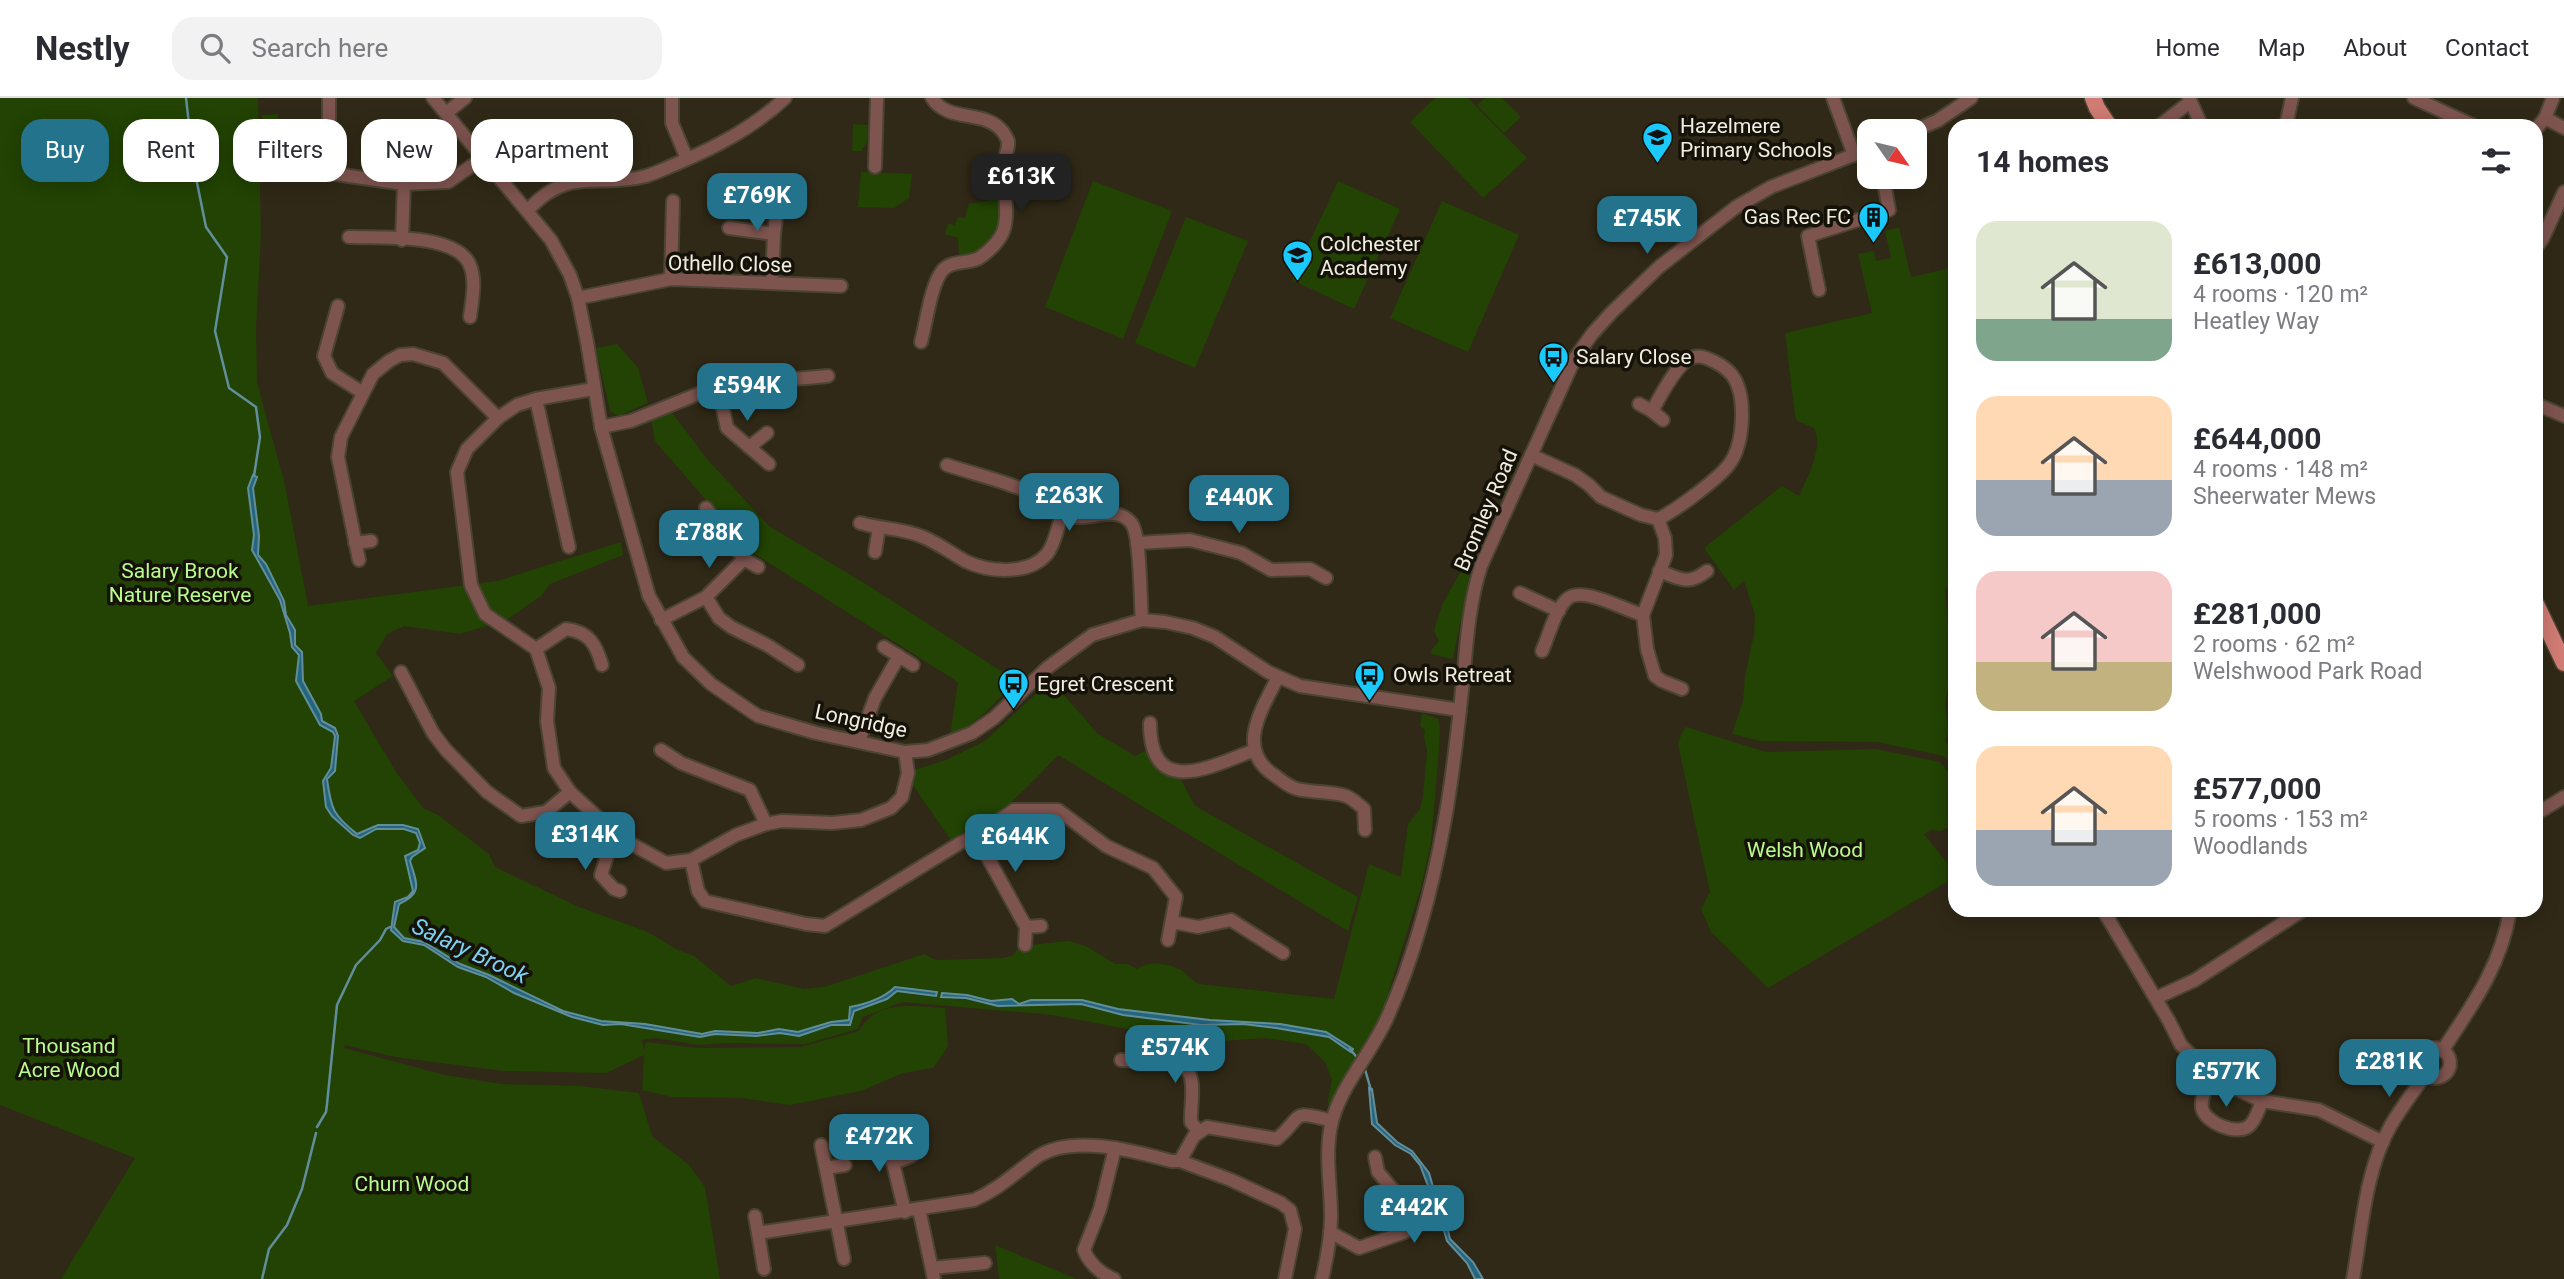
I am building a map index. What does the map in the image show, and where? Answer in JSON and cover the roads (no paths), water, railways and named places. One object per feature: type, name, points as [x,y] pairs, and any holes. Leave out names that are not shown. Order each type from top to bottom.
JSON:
[{"type":"main road","points":[[2093,98],[2104,119]]},
{"type":"main road","points":[[2543,619],[2564,663]]},
{"type":"street","points":[[329,98],[329,173],[404,184],[448,182],[471,166]]},
{"type":"street","name":"Longridge","points":[[433,98],[471,143]]},
{"type":"street","points":[[446,113],[465,98]]},
{"type":"street","points":[[672,98],[672,123],[687,159]]},
{"type":"street","points":[[528,211],[543,195],[559,185],[647,176],[687,159],[726,141],[764,118],[785,98]]},
{"type":"street","points":[[875,167],[877,98]]},
{"type":"street","points":[[921,342],[943,269],[979,259],[993,247],[1003,231],[1006,195],[1003,166],[1008,142],[1003,132],[996,125],[980,118],[954,113],[935,103],[932,98]]},
{"type":"street","points":[[1833,98],[1854,155]]},
{"type":"street","points":[[1927,125],[1971,98]]},
{"type":"street","points":[[2288,119],[2292,98]]},
{"type":"street","points":[[2414,98],[2459,119]]},
{"type":"street","points":[[2543,120],[2553,98]]},
{"type":"street","points":[[2167,119],[2190,100],[2199,119]]},
{"type":"street","points":[[2545,118],[2564,128]]},
{"type":"street","name":"Bromley Road","points":[[1322,1279],[1328,1257],[1330,1232],[1327,1164],[1332,1121],[1345,1087],[1386,1020],[1412,950],[1433,874],[1446,818],[1467,631],[1480,566],[1564,381],[1583,346],[1612,312],[1659,267],[1736,207],[1771,187],[1857,154]]},
{"type":"street","name":"Longridge","points":[[503,182],[560,255],[570,275],[578,298],[601,427],[649,596],[683,657],[711,684],[758,716],[816,733],[905,752],[928,750],[972,733],[994,718],[1046,668],[1092,635],[1142,620],[1193,628],[1215,637],[1278,677],[1316,690],[1460,710]]},
{"type":"street","points":[[402,240],[404,184]]},
{"type":"street","points":[[772,282],[780,187]]},
{"type":"street","points":[[1819,290],[1808,236],[1889,209],[1885,189]]},
{"type":"street","points":[[2543,238],[2564,192]]},
{"type":"street","points":[[671,279],[673,201]]},
{"type":"street","points":[[729,228],[774,234]]},
{"type":"street","points":[[349,237],[442,243],[458,251],[468,263],[474,282],[470,317]]},
{"type":"street","name":"Othello Close","points":[[578,298],[671,279],[841,286]]},
{"type":"street","points":[[338,306],[324,356],[332,373],[363,393]]},
{"type":"street","points":[[359,560],[338,457],[341,437],[373,374],[389,360],[400,355],[413,354],[443,363],[498,418]]},
{"type":"street","points":[[1531,454],[1576,475],[1601,497],[1658,519],[1673,510],[1731,462],[1741,436],[1737,385],[1731,373],[1705,357],[1693,356],[1681,365],[1652,411]]},
{"type":"street","points":[[601,427],[631,421],[718,386],[828,376]]},
{"type":"street","points":[[718,386],[727,428],[769,464]]},
{"type":"street","points":[[593,389],[517,405],[498,418],[467,449],[457,472],[471,585],[485,614],[536,649],[549,688],[547,721],[554,768],[570,792],[619,837],[666,863],[691,860],[736,835],[766,824],[782,821],[861,821],[891,808],[902,797],[908,773],[905,752]]},
{"type":"street","points":[[536,399],[569,547]]},
{"type":"street","points":[[1639,404],[1663,420]]},
{"type":"street","points":[[2543,407],[2564,416]]},
{"type":"street","points":[[749,447],[767,433]]},
{"type":"street","points":[[947,465],[1022,489],[1048,508],[1062,514],[1076,517],[1118,514],[1132,525],[1137,543],[1142,620]]},
{"type":"street","points":[[706,508],[744,559],[758,567]]},
{"type":"street","points":[[860,523],[914,533],[965,561],[1002,570],[1034,563],[1047,554],[1062,514]]},
{"type":"street","points":[[1658,519],[1665,537],[1666,555],[1643,615],[1647,649],[1656,676],[1682,689]]},
{"type":"street","points":[[876,552],[879,528]]},
{"type":"street","points":[[1137,543],[1190,540],[1241,553],[1272,570],[1310,569],[1326,578]]},
{"type":"street","points":[[355,542],[371,541]]},
{"type":"street","points":[[661,620],[706,597],[744,559]]},
{"type":"street","points":[[1659,571],[1686,581],[1693,580],[1707,571]]},
{"type":"street","points":[[1520,593],[1559,611]]},
{"type":"street","points":[[1542,651],[1566,599],[1576,594],[1587,595],[1643,615]]},
{"type":"street","points":[[706,597],[719,618],[731,627],[767,645],[798,665]]},
{"type":"street","points":[[536,649],[566,629],[577,630],[591,639],[602,665]]},
{"type":"street","points":[[884,647],[913,665]]},
{"type":"street","points":[[859,741],[875,698],[899,656]]},
{"type":"street","points":[[401,671],[433,733],[487,792],[521,816],[546,812],[570,792]]},
{"type":"street","points":[[1278,677],[1253,734],[1255,750],[1269,772],[1294,789],[1347,796],[1364,809]]},
{"type":"street","points":[[1150,723],[1150,741],[1154,754],[1172,769],[1186,773],[1255,750]]},
{"type":"street","points":[[661,750],[681,763],[750,790],[766,824]]},
{"type":"street","points":[[2543,810],[2564,797]]},
{"type":"street","points":[[1364,809],[1377,804]]},
{"type":"street","points":[[1364,809],[1364,830]]},
{"type":"street","points":[[691,860],[698,891],[705,901],[825,926],[960,843],[976,836],[1014,810],[1058,810],[1105,846],[1153,868],[1176,897],[1168,940]]},
{"type":"street","points":[[976,836],[1026,927],[1025,945]]},
{"type":"street","points":[[619,837],[607,856],[601,875],[614,889],[620,891]]},
{"type":"street","points":[[2107,917],[2181,1045],[2213,1076],[2262,1101],[2319,1110],[2383,1142]]},
{"type":"street","points":[[2156,999],[2195,979],[2292,917]]},
{"type":"street","points":[[2442,1051],[2489,978],[2502,947],[2508,917]]},
{"type":"street","points":[[1172,922],[1198,927],[1231,920],[1283,953]]},
{"type":"street","points":[[1026,927],[1041,926]]},
{"type":"street","points":[[2428,1048],[2436,1048],[2449,1056],[2448,1069],[2442,1076],[2425,1075],[2419,1067],[2421,1057],[2428,1048]]},
{"type":"street","points":[[1121,1060],[1180,1063],[1187,1067],[1192,1077],[1191,1122],[1199,1132]]},
{"type":"street","points":[[2353,1279],[2364,1211],[2383,1142],[2391,1124],[2425,1075]]},
{"type":"street","points":[[2213,1076],[2203,1098],[2202,1110],[2209,1120],[2237,1130],[2248,1127],[2262,1101]]},
{"type":"street","points":[[1180,1161],[1188,1144],[1207,1127],[1277,1139],[1296,1117],[1304,1115],[1332,1121]]},
{"type":"street","points":[[881,1129],[905,1212]]},
{"type":"street","points":[[821,1145],[844,1259]]},
{"type":"street","points":[[758,1233],[974,1200],[994,1191],[1039,1156],[1050,1151],[1095,1146],[1180,1161],[1281,1203],[1290,1210],[1295,1229],[1285,1279]]},
{"type":"street","points":[[1114,1279],[1093,1264],[1084,1250],[1100,1209],[1115,1148]]},
{"type":"street","points":[[893,1163],[911,1156]]},
{"type":"street","points":[[1330,1232],[1359,1248],[1405,1232],[1394,1191],[1378,1172],[1375,1157]]},
{"type":"street","points":[[826,1168],[845,1165]]},
{"type":"street","points":[[919,1209],[933,1273],[985,1263]]},
{"type":"street","points":[[755,1216],[764,1269]]},
{"type":"water","points":[[253,475],[257,477],[253,488],[259,536],[258,555],[266,564],[284,601],[286,615],[295,630],[295,645],[302,652],[303,681],[321,714],[322,721],[335,728],[338,736],[335,771],[327,779],[335,811],[357,834],[378,825],[403,825],[418,829],[425,848],[410,861],[416,882],[415,892],[399,904],[394,927],[404,938],[424,942],[460,964],[563,1011],[601,1021],[645,1024],[702,1034],[715,1031],[758,1033],[779,1029],[798,1032],[831,1022],[849,1020],[850,1007],[874,1000],[895,987],[937,992],[936,996],[897,991],[887,999],[854,1011],[850,1025],[831,1025],[799,1036],[780,1033],[756,1036],[715,1034],[700,1037],[621,1024],[603,1025],[572,1017],[458,967],[424,945],[403,941],[391,930],[395,902],[408,897],[413,891],[405,856],[418,850],[420,843],[416,833],[404,829],[376,829],[360,838],[332,816],[326,807],[323,781],[331,768],[335,736],[320,725],[296,681],[299,655],[292,647],[280,600],[252,550],[254,535],[248,488]]},
{"type":"water","points":[[942,993],[991,1001],[1012,999],[1019,1004],[1031,1000],[1082,1000],[1118,1009],[1210,1020],[1280,1024],[1326,1032],[1353,1049],[1351,1052],[1329,1037],[1276,1028],[1243,1024],[1201,1025],[1123,1015],[1081,1004],[998,1006],[966,998],[941,997]]},
{"type":"water","points":[[1369,1088],[1372,1089],[1377,1123],[1397,1142],[1412,1151],[1429,1173],[1436,1197],[1443,1209],[1450,1239],[1473,1262],[1483,1279],[1475,1279],[1467,1263],[1447,1241],[1420,1165],[1411,1154],[1395,1145],[1372,1124]]},
{"type":"waterway","name":"Salary Brook","points":[[186,98],[194,168],[206,227],[227,257],[215,331],[229,388],[256,407],[260,437],[254,476]]},
{"type":"waterway","points":[[317,1127],[326,1112],[337,1005],[356,965],[390,927]]},
{"type":"waterway","name":"Salary Brook","points":[[1350,1049],[1359,1060]]},
{"type":"waterway","name":"Salary Brook","points":[[1364,1066],[1371,1090]]},
{"type":"waterway","points":[[262,1279],[269,1249],[287,1225],[302,1189],[316,1133]]},
{"type":"place","name":"Hazelmere Primary Schools","points":[[1657,165]]},
{"type":"place","name":"Gas Rec FC","points":[[1874,244]]},
{"type":"place","name":"Colchester Academy","points":[[1297,283]]},
{"type":"place","name":"Salary Close","points":[[1553,384]]},
{"type":"place","name":"Owls Retreat","points":[[1370,702]]},
{"type":"place","name":"Egret Crescent","points":[[1014,711]]},
{"type":"park label","name":"Salary Brook Nature Reserve","points":[[180,583]]},
{"type":"park label","name":"Welsh Wood","points":[[1805,850]]},
{"type":"park label","name":"Thousand Acre Wood","points":[[69,1058]]},
{"type":"park label","name":"Churn Wood","points":[[412,1184]]}]
